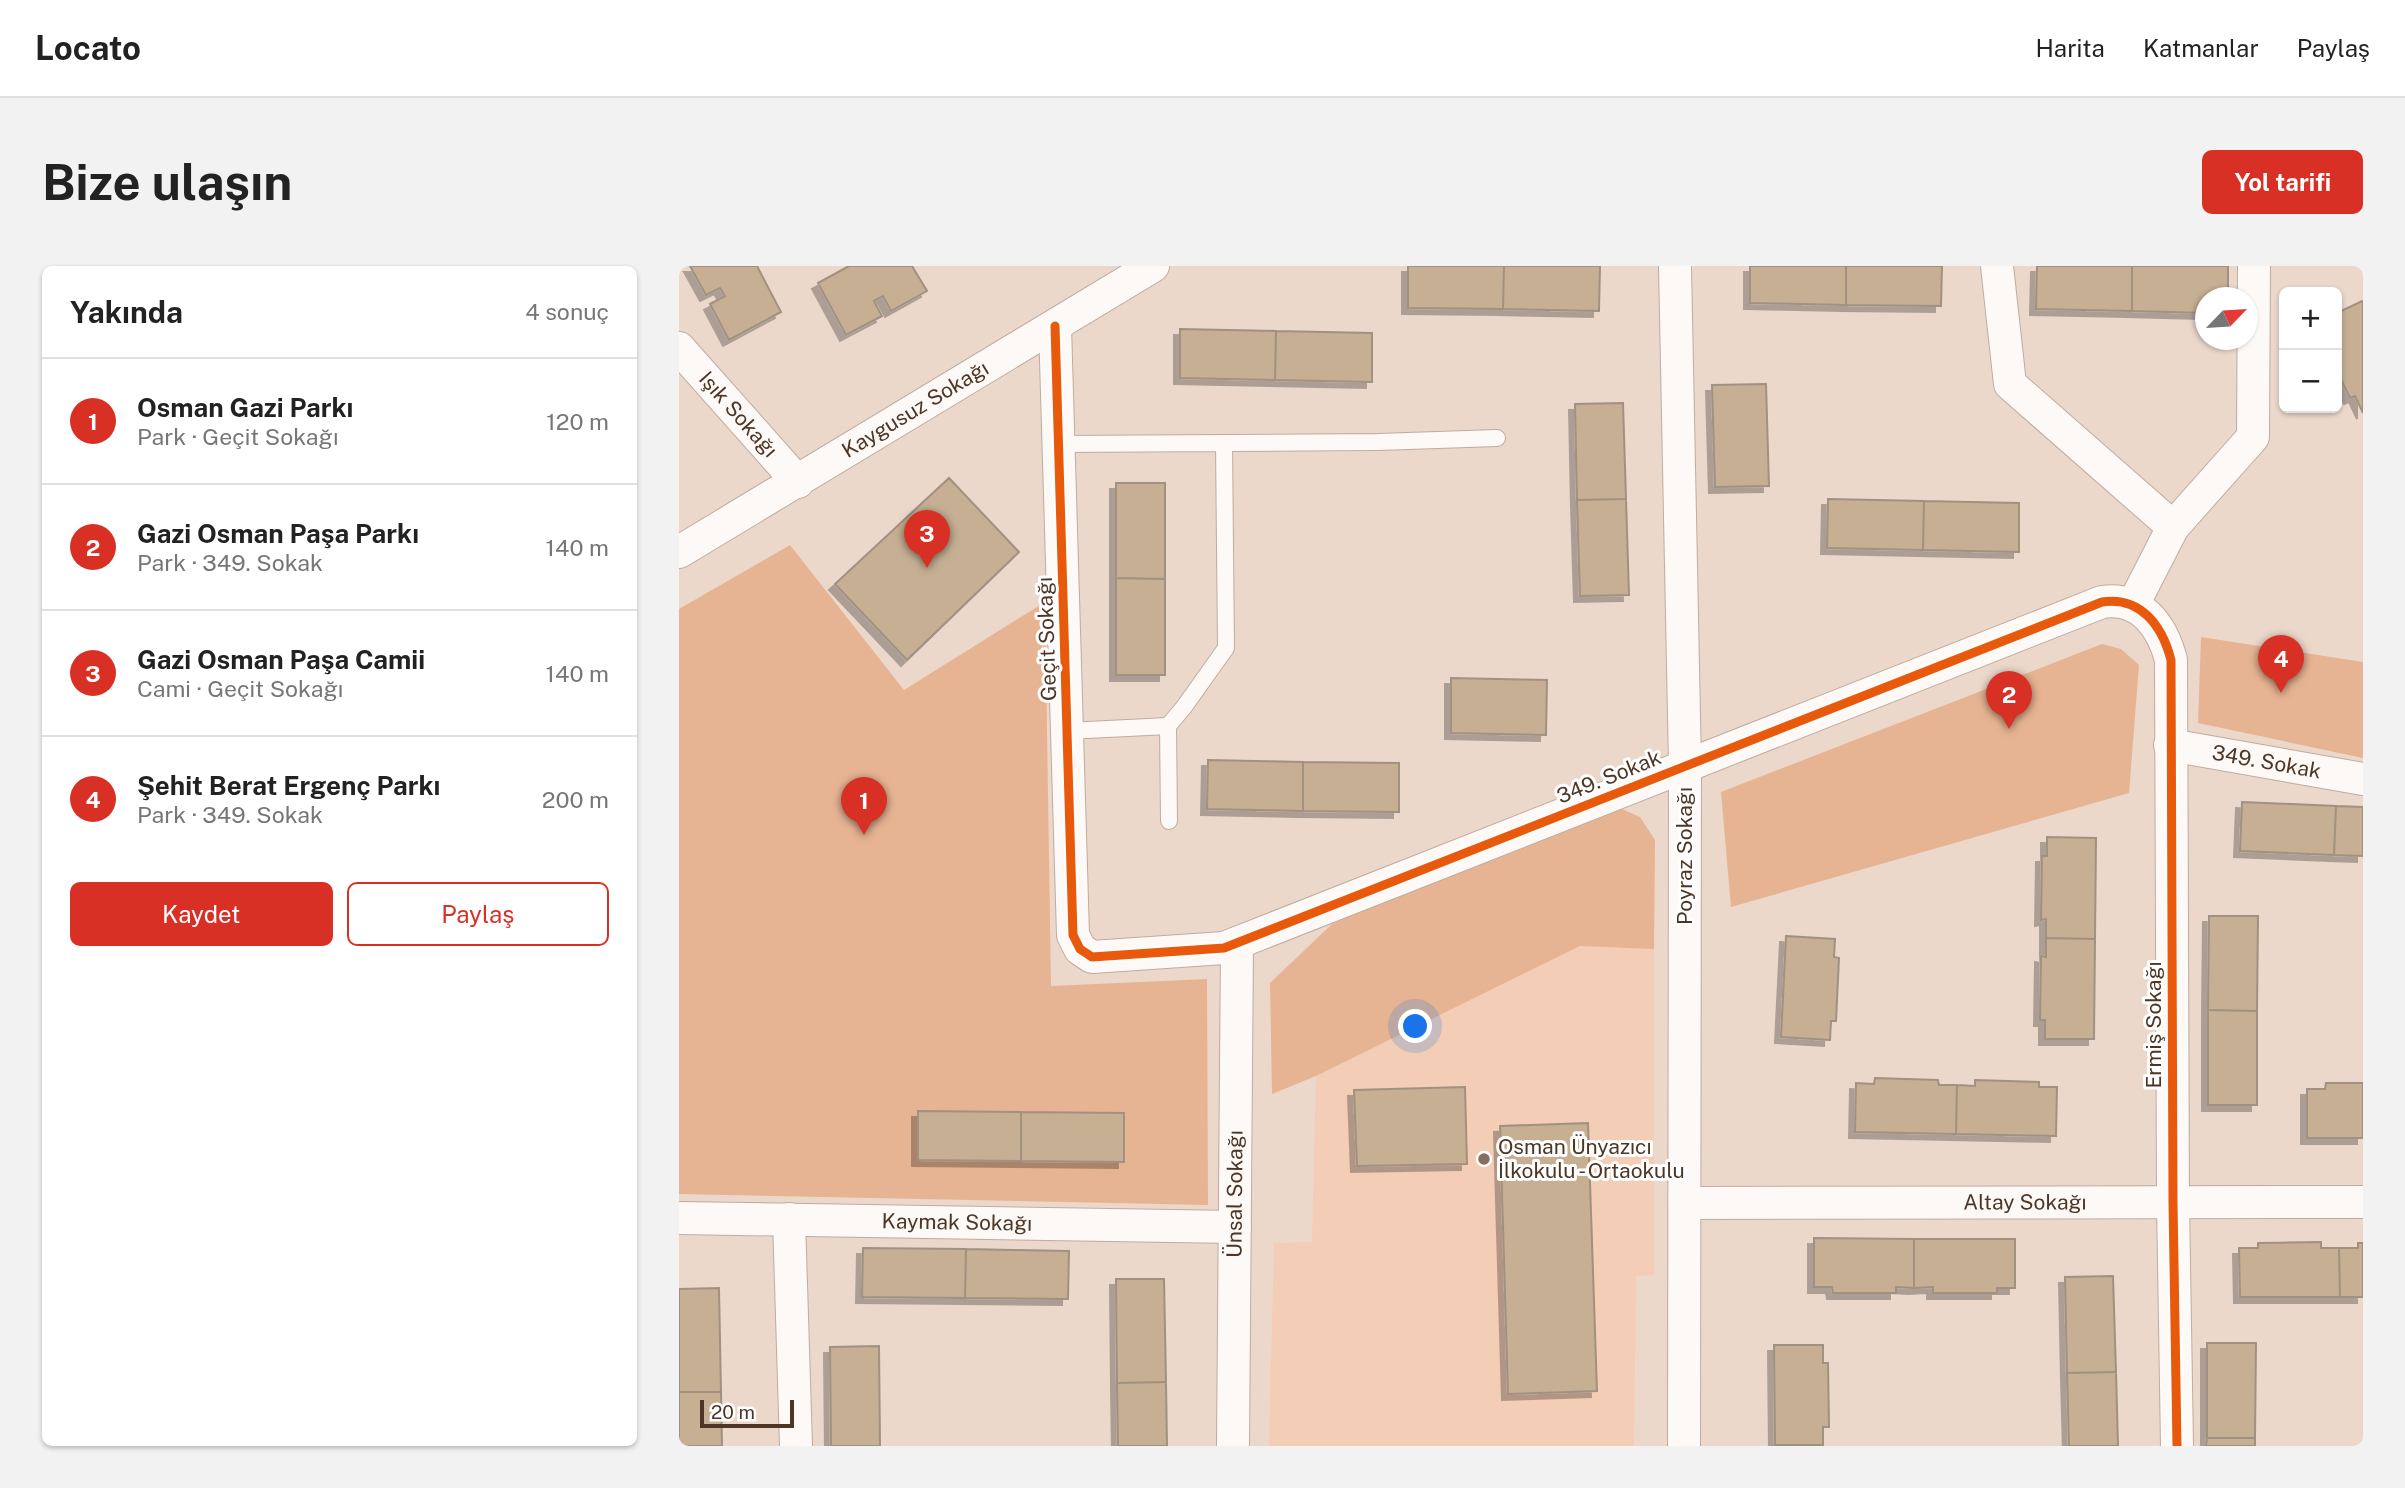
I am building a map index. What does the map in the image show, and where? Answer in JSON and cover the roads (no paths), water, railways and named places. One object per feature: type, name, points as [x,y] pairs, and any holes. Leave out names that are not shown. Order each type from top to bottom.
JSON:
[{"type":"street","name":"Kaygusuz Sokağı","points":[[679,552],[1153,266]]},
{"type":"street","name":"Poyraz Sokağı","points":[[1675,266],[1685,766],[1684,1446]]},
{"type":"street","points":[[1997,266],[2010,384],[2173,527]]},
{"type":"street","points":[[2138,608],[2173,527],[2253,437],[2254,266]]},
{"type":"street","name":"Geçit Sokağı","points":[[1055,326],[1073,935],[1080,949]]},
{"type":"street","name":"Işık Sokağı","points":[[679,348],[798,482]]},
{"type":"street","name":"349. Sokak","points":[[1080,949],[1092,957],[1224,948],[2102,601],[2118,600],[2138,608]]},
{"type":"street","name":"Ermiş Sokağı","points":[[2138,608],[2154,622],[2162,634],[2171,660],[2173,1202],[2177,1446]]},
{"type":"street","name":"349. Sokak","points":[[2170,745],[2363,779]]},
{"type":"street","name":"Ünsal Sokağı","points":[[1233,1446],[1237,943]]},
{"type":"street","name":"Altay Sokağı","points":[[1685,1203],[2363,1202]]},
{"type":"street","name":"Kaymak Sokağı","points":[[679,1218],[1235,1227]]},
{"type":"street","points":[[789,1219],[796,1446]]},
{"type":"lane","points":[[1058,444],[1378,442],[1497,438]]},
{"type":"lane","points":[[1168,821],[1168,726],[1226,648],[1224,443]]},
{"type":"lane","points":[[1067,731],[1168,726]]},
{"type":"place","name":"Gazi Osman Paşa Camii","points":[[927,568]]},
{"type":"place","name":"Şehit Berat Ergenç Parkı","points":[[2281,693]]},
{"type":"place","name":"Gazi Osman Paşa Parkı","points":[[2009,729]]},
{"type":"place","name":"Osman Gazi Parkı","points":[[864,835]]},
{"type":"place","name":"Osman Ünyazıcı İlkokulu - Ortaokulu","points":[[1484,1159]]}]
